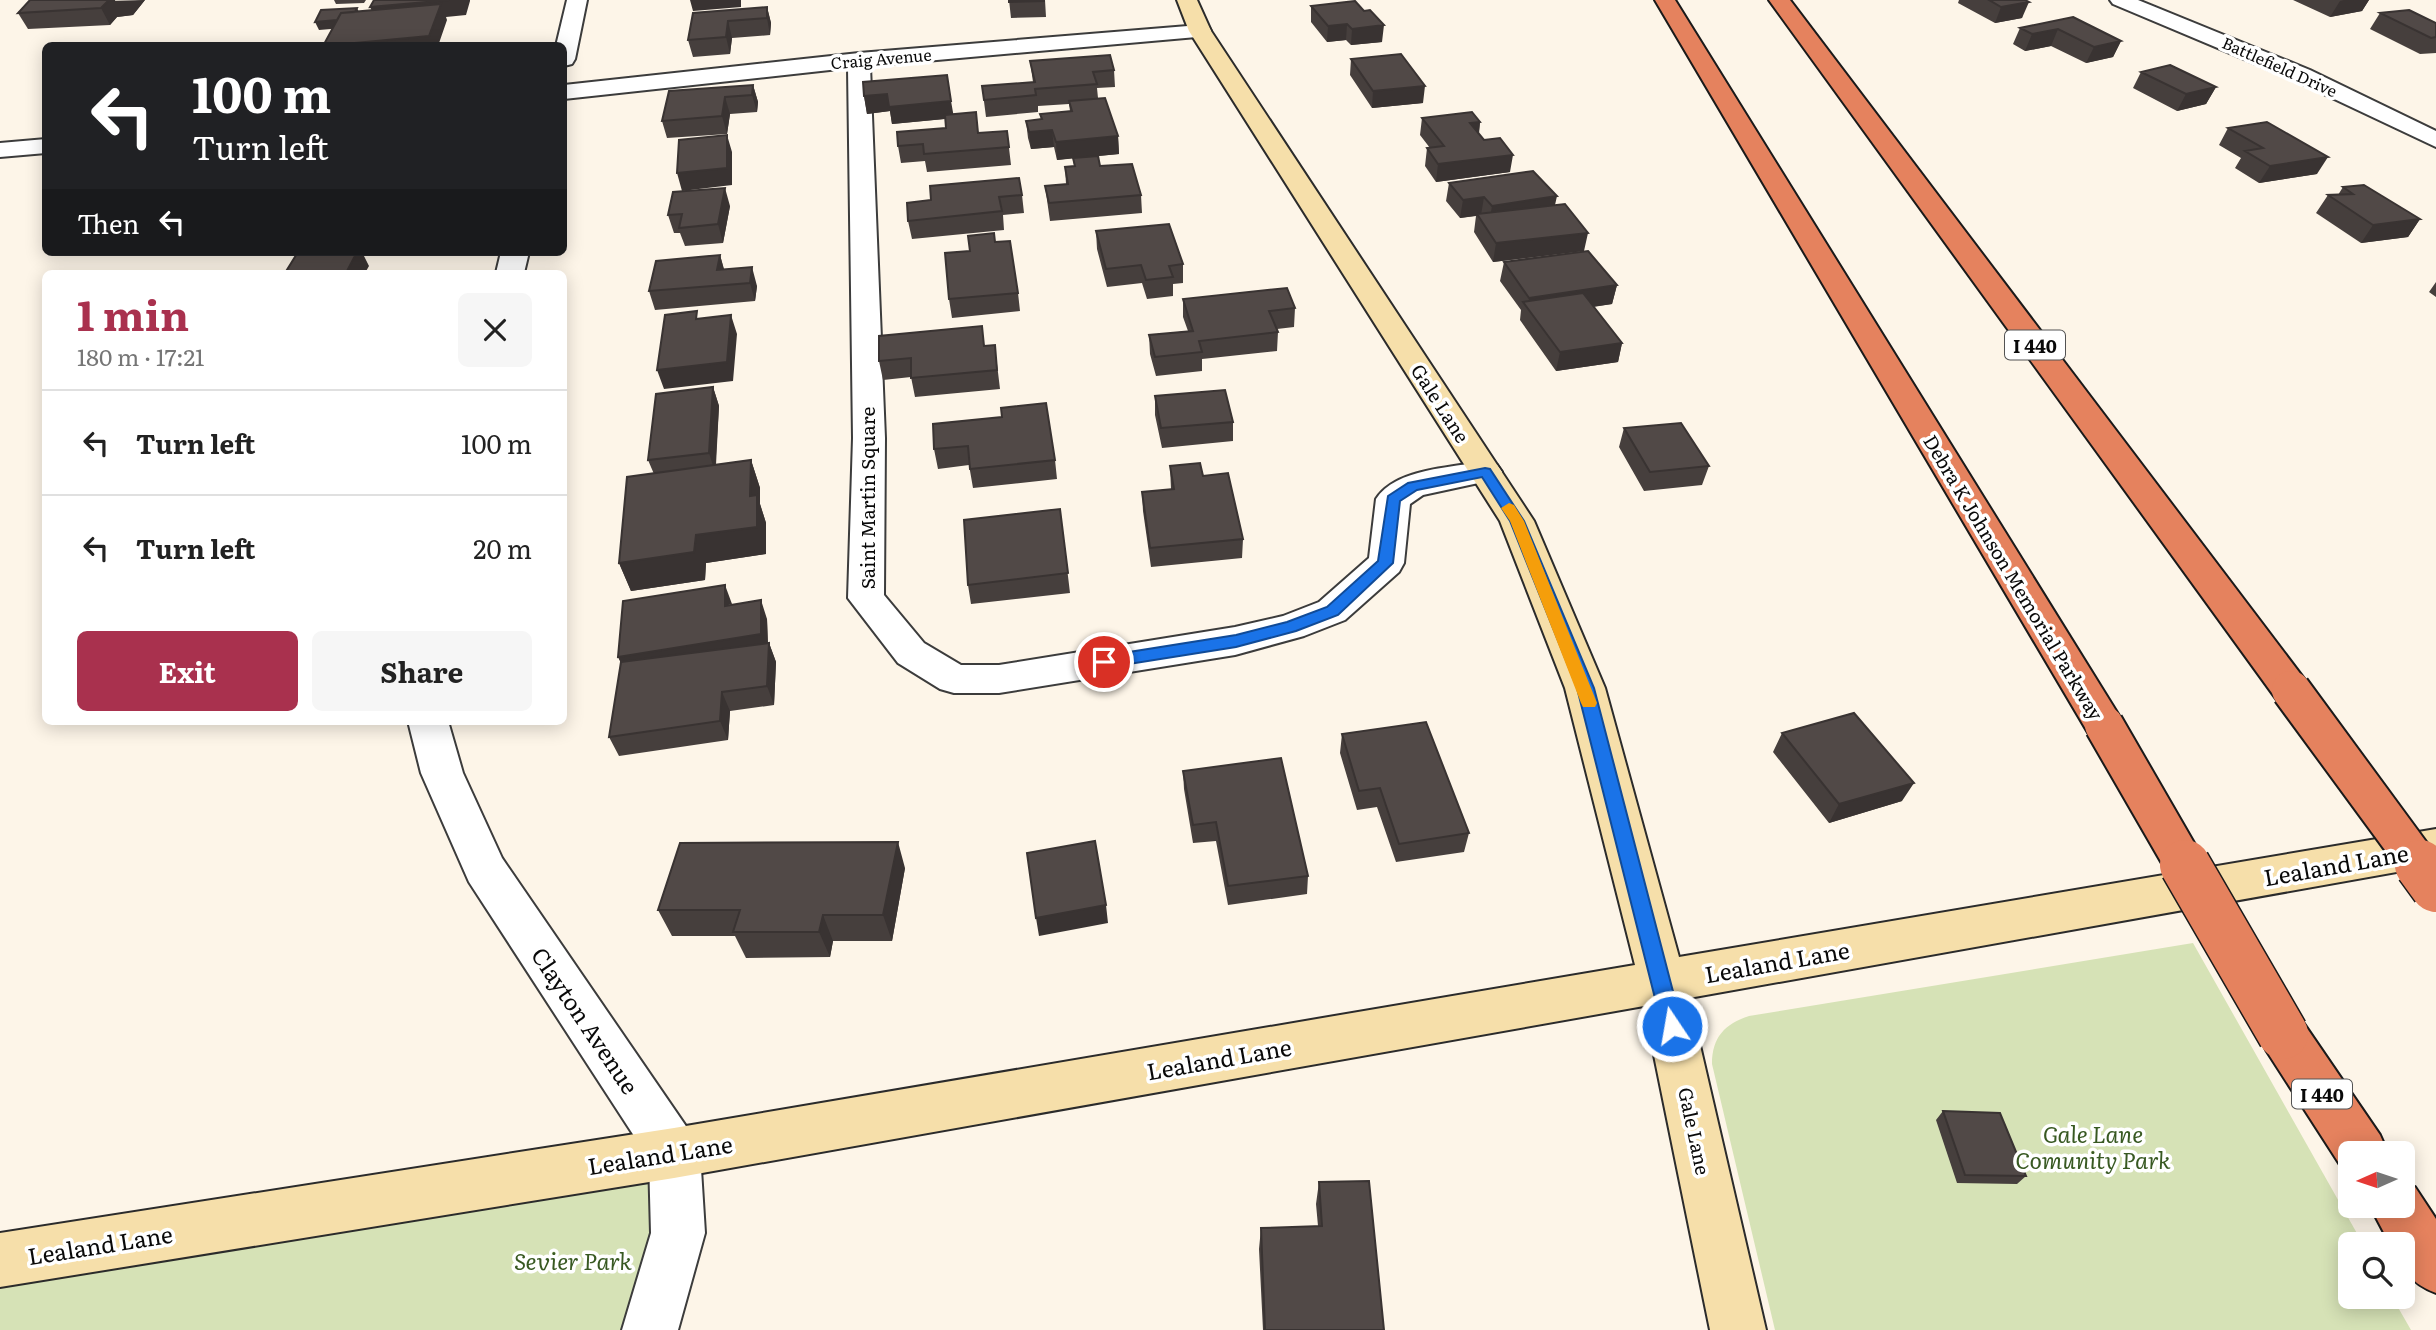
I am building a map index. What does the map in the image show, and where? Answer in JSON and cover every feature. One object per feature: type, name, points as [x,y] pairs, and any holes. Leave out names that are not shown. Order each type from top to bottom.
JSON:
[{"type":"highway","name":"Debra K Johnson Memorial Parkway","points":[[1665,0],[2104,725],[2283,1034],[2354,1141]]},
{"type":"highway","name":"I 440","points":[[1779,0],[2436,887]]},
{"type":"highway","points":[[2404,1218],[2436,1266]]},
{"type":"street","points":[[567,45],[577,0]]},
{"type":"street","name":"Battlefield Drive","points":[[2120,0],[2424,127],[2436,141]]},
{"type":"street","name":"Craig Avenue","points":[[567,92],[859,60],[1193,15]]},
{"type":"street","name":"Gale Lane","points":[[1193,15],[1517,521],[1586,688],[1662,981],[1738,1330]]},
{"type":"street","name":"Saint Martin Square","points":[[859,60],[869,438],[866,598],[911,653],[954,679],[999,679],[1236,641],[1291,627],[1332,611],[1386,563],[1393,499],[1413,486],[1485,472]]},
{"type":"street","points":[[0,150],[42,146]]},
{"type":"street","name":"Clayton Avenue","points":[[429,725],[442,773],[485,869],[674,1153]]},
{"type":"street","name":"Lealand Lane","points":[[0,1260],[674,1153],[2436,847]]},
{"type":"street","points":[[650,1330],[678,1233],[674,1153]]},
{"type":"green space","name":"Gale Lane Comunity Park","points":[[2193,943],[2338,1200],[2338,1218],[2348,1218],[2356,1232],[2338,1232],[2338,1309],[2399,1309],[2411,1330],[1775,1330],[1712,1064],[1717,1039],[1733,1023],[1749,1016]]},
{"type":"green space","name":"Sevier Park","points":[[674,1171],[625,1330],[0,1330],[0,1286]]},
{"type":"building","points":[[30,0],[115,0],[108,1],[101,8],[18,13]]},
{"type":"building","points":[[374,0],[449,0],[370,7]]},
{"type":"building","points":[[1044,0],[1044,1],[1009,2]]},
{"type":"building","points":[[1989,0],[2025,0],[2029,2],[2001,7]]},
{"type":"building","points":[[1355,1],[1364,11],[1370,10],[1384,25],[1352,29],[1347,24],[1328,26],[1311,6]]},
{"type":"building","points":[[441,4],[429,36],[365,42],[325,42],[341,13]]},
{"type":"building","points":[[767,7],[767,18],[728,21],[726,37],[688,40],[693,13]]},
{"type":"building","points":[[357,8],[355,12],[341,13],[337,20],[315,22],[321,10]]},
{"type":"building","points":[[2409,10],[2436,23],[2436,37],[2431,38],[2380,13]]},
{"type":"building","points":[[2073,17],[2121,41],[2094,47],[2058,29],[2032,34],[2020,28]]},
{"type":"building","points":[[1401,54],[1425,86],[1373,91],[1351,59]]},
{"type":"building","points":[[1110,55],[1114,70],[1093,72],[1097,84],[1035,89],[1036,95],[984,100],[982,86],[1035,82],[1030,61]]},
{"type":"building","points":[[2170,65],[2216,87],[2186,94],[2141,72]]},
{"type":"building","points":[[947,75],[951,101],[889,107],[887,94],[864,96],[863,82]]},
{"type":"building","points":[[753,85],[752,95],[725,97],[722,116],[662,121],[669,91]]},
{"type":"building","points":[[1105,98],[1118,136],[1056,142],[1052,130],[1029,132],[1026,121],[1042,119],[1040,114],[1072,111],[1069,101]]},
{"type":"building","points":[[976,112],[978,133],[1007,131],[1009,147],[924,154],[923,144],[898,146],[897,132],[946,128],[945,115]]},
{"type":"building","points":[[1472,112],[1480,122],[1470,123],[1484,140],[1500,138],[1513,155],[1438,164],[1427,148],[1444,146],[1422,118]]},
{"type":"building","points":[[2267,122],[2328,157],[2270,166],[2245,151],[2263,148],[2228,128]]},
{"type":"building","points":[[727,135],[727,168],[677,173],[679,140]]},
{"type":"building","points":[[1098,156],[1100,166],[1132,164],[1141,195],[1049,203],[1045,186],[1068,184],[1065,167],[1075,166],[1073,158]]},
{"type":"building","points":[[1533,171],[1557,196],[1492,206],[1484,197],[1463,200],[1449,183]]},
{"type":"building","points":[[1019,178],[1022,195],[999,197],[1002,211],[908,221],[907,203],[931,200],[930,186]]},
{"type":"building","points":[[2364,185],[2420,219],[2373,225],[2328,195],[2353,194],[2343,187]]},
{"type":"building","points":[[725,188],[718,224],[679,228],[682,214],[668,215],[673,192]]},
{"type":"building","points":[[1565,204],[1588,233],[1496,243],[1477,214]]},
{"type":"building","points":[[1169,224],[1183,264],[1169,266],[1173,277],[1146,280],[1141,265],[1106,269],[1096,231]]},
{"type":"building","points":[[994,233],[995,242],[1010,241],[1018,293],[949,299],[945,253],[970,251],[968,236]]},
{"type":"building","points":[[1588,251],[1617,285],[1529,298],[1504,262]]},
{"type":"building","points":[[720,255],[717,270],[752,267],[750,283],[649,291],[656,261]]},
{"type":"building","points":[[296,256],[355,256],[348,270],[287,270]]},
{"type":"building","points":[[1287,288],[1295,308],[1269,311],[1278,332],[1199,341],[1202,352],[1155,357],[1149,335],[1193,331],[1183,299]]},
{"type":"building","points":[[1583,293],[1622,343],[1560,352],[1523,302]]},
{"type":"building","points":[[697,311],[696,319],[731,315],[727,362],[657,370],[665,315]]},
{"type":"building","points":[[982,326],[984,346],[995,345],[997,370],[911,378],[911,358],[879,361],[879,336]]},
{"type":"building","points":[[713,387],[709,453],[648,460],[656,394]]},
{"type":"building","points":[[1225,390],[1233,422],[1161,428],[1155,396]]},
{"type":"building","points":[[1046,403],[1055,460],[970,469],[968,446],[934,449],[933,424],[1002,417],[1001,408]]},
{"type":"building","points":[[1681,423],[1709,466],[1650,472],[1624,428]]},
{"type":"building","points":[[751,460],[750,496],[757,495],[757,527],[696,535],[694,552],[619,563],[627,477]]},
{"type":"building","points":[[1200,463],[1203,476],[1228,473],[1243,539],[1150,548],[1142,492],[1174,489],[1170,466]]},
{"type":"building","points":[[1060,509],[1068,573],[968,585],[964,520]]},
{"type":"building","points":[[725,585],[725,606],[761,600],[761,634],[618,657],[623,601]]},
{"type":"building","points":[[769,643],[767,686],[722,692],[720,721],[609,737],[621,662]]},
{"type":"building","points":[[1854,713],[1914,783],[1839,804],[1782,733]]},
{"type":"building","points":[[1426,722],[1469,833],[1399,844],[1380,788],[1359,791],[1342,734]]},
{"type":"building","points":[[1281,758],[1308,876],[1228,886],[1216,822],[1193,825],[1183,771]]},
{"type":"building","points":[[1095,841],[1106,905],[1036,918],[1027,853]]},
{"type":"building","points":[[898,842],[883,915],[823,915],[819,932],[733,932],[740,910],[658,910],[680,843]]},
{"type":"building","points":[[1943,1111],[2000,1113],[2026,1176],[1965,1175]]},
{"type":"building","points":[[1369,1181],[1384,1330],[1265,1330],[1261,1228],[1322,1226],[1319,1182]]},
{"type":"slow traffic","points":[[1509,508],[1517,521],[1586,688],[1589,703]]},
{"type":"route","points":[[1104,662],[1236,641],[1291,627],[1332,611],[1386,563],[1393,499],[1413,486],[1485,472],[1517,521],[1586,688],[1672,1026]]}]
